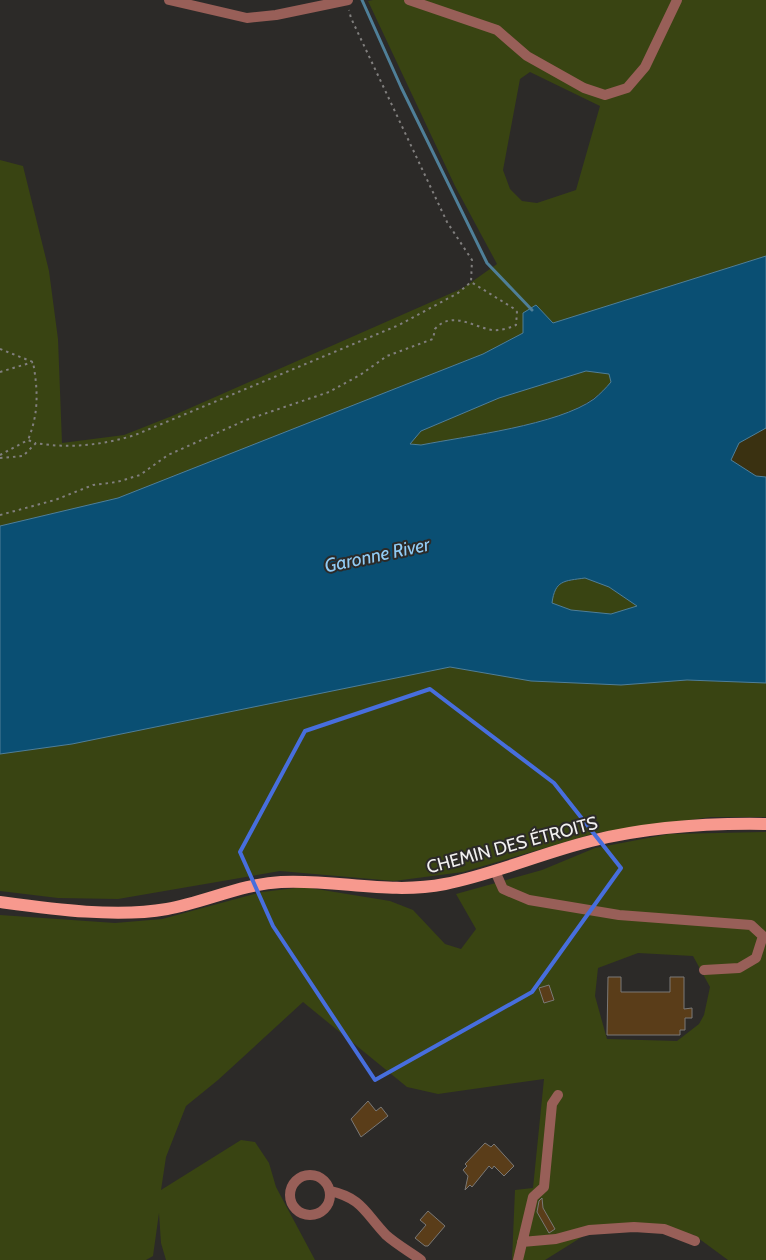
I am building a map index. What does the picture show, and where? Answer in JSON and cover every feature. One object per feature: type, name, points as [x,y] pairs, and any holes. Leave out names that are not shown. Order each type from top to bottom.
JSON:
[{"type":"main road","name":"CHEMIN DES ÉTROITS","points":[[0,902],[66,909],[143,912],[169,909],[242,889],[280,882],[415,888],[447,884],[571,846],[622,835],[702,824],[766,824]]},
{"type":"street","points":[[169,0],[246,18],[276,15],[348,0]]},
{"type":"street","points":[[409,0],[497,30],[527,56],[584,88],[605,95],[627,88],[645,67],[677,0]]},
{"type":"street","points":[[495,870],[503,889],[529,900],[619,915],[751,925],[763,936],[756,958],[739,968],[704,970]]},
{"type":"street","points":[[518,1260],[533,1197],[544,1188],[552,1104],[558,1095]]},
{"type":"street","points":[[330,1191],[328,1205],[317,1215],[303,1215],[297,1212],[290,1200],[292,1186],[302,1176],[309,1175],[322,1179],[330,1191],[348,1195],[388,1236],[421,1260]]},
{"type":"street","points":[[522,1242],[556,1239],[589,1230],[634,1227],[664,1229],[695,1240]]},
{"type":"path","points":[[28,440],[36,443],[71,446],[114,441],[135,435],[399,325],[458,293],[471,282],[472,260],[447,222],[351,18],[348,0]]},
{"type":"path","points":[[0,515],[67,496],[93,485],[116,482],[140,475],[168,455],[246,420],[329,392],[360,375],[387,356],[433,339],[436,329],[446,322],[463,320],[493,330],[516,325],[518,312],[471,282]]},
{"type":"path","points":[[0,349],[33,362]]},
{"type":"path","points":[[0,457],[28,440],[36,421],[38,388],[33,362]]},
{"type":"path","points":[[0,372],[33,362]]},
{"type":"path","points":[[0,457],[23,456],[36,443]]},
{"type":"highlighted area","points":[[430,689],[554,783],[621,868],[532,992],[375,1080],[273,926],[240,852],[305,731]]},
{"type":"green space","points":[[766,0],[766,256],[523,333],[483,354],[118,498],[0,526],[0,160],[23,166],[49,271],[58,339],[62,443],[124,435],[172,416],[463,288],[497,264],[455,186],[368,1]],"holes":[[[530,72],[600,106],[576,190],[537,203],[522,201],[510,189],[503,170],[520,79]]]},
{"type":"green space","points":[[586,371],[609,374],[611,382],[603,391],[578,407],[536,422],[511,428],[421,445],[410,444],[421,431],[499,398]]},
{"type":"green space","points":[[585,578],[609,587],[637,606],[612,614],[571,610],[551,603],[555,590],[562,583]]},
{"type":"green space","points":[[450,667],[531,681],[621,685],[687,680],[766,683],[766,817],[711,817],[596,833],[463,872],[394,881],[280,871],[118,899],[58,898],[0,891],[0,754],[72,744]]},
{"type":"green space","points":[[766,832],[766,1260],[728,1260],[694,1235],[640,1223],[593,1230],[545,1260],[512,1260],[515,1190],[533,1188],[544,1079],[438,1094],[407,1087],[303,1002],[218,1080],[186,1106],[166,1157],[161,1190],[241,1140],[255,1142],[269,1163],[276,1187],[315,1260],[166,1260],[161,1243],[159,1213],[153,1256],[146,1260],[0,1260],[0,915],[115,923],[162,919],[262,892],[304,887],[390,901],[413,910],[445,944],[461,949],[476,929],[456,894],[542,870],[595,848],[669,834]],"holes":[[[638,953],[693,956],[710,987],[704,1015],[699,1024],[677,1041],[607,1039],[595,996],[598,968]]]},
{"type":"sand","points":[[766,428],[766,477],[756,476],[731,461],[739,443]]},
{"type":"water","name":"Garonne River","points":[[766,256],[766,428],[739,443],[731,460],[756,476],[766,477],[766,683],[687,680],[621,685],[531,681],[450,667],[72,744],[0,754],[0,526],[118,498],[483,354],[523,333],[523,313],[536,305],[553,323]],"holes":[[[586,371],[609,374],[611,382],[594,399],[578,408],[536,423],[421,445],[410,444],[421,431],[499,398]],[[585,578],[609,587],[637,606],[611,614],[571,610],[552,603],[553,595],[558,586],[566,581]]]},
{"type":"building","points":[[608,977],[621,977],[621,992],[670,992],[670,977],[684,977],[684,1009],[692,1008],[692,1018],[685,1018],[685,1030],[680,1030],[680,1035],[607,1035]]},
{"type":"building","points":[[549,985],[554,1000],[544,1003],[539,988]]},
{"type":"building","points":[[368,1101],[376,1111],[381,1107],[388,1116],[361,1137],[351,1119]]},
{"type":"building","points":[[485,1143],[491,1147],[494,1144],[514,1166],[504,1176],[494,1166],[492,1169],[489,1166],[472,1187],[470,1185],[465,1190],[468,1176],[463,1170],[467,1166],[465,1164]]},
{"type":"building","points":[[542,1198],[543,1208],[555,1229],[549,1233],[537,1212],[539,1201]]},
{"type":"building","points":[[428,1211],[445,1226],[428,1246],[425,1246],[415,1238],[426,1225],[420,1220]]},
{"type":"waterway","points":[[362,0],[401,87],[487,263],[532,310]]}]
